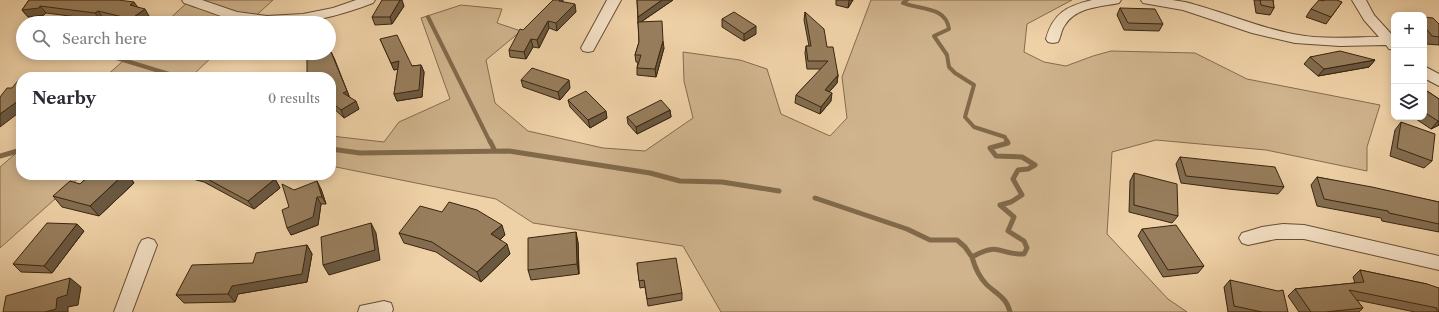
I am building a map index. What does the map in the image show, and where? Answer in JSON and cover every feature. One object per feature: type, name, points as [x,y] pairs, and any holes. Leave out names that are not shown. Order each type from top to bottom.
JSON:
[{"type":"street","points":[[189,0],[236,16]]},
{"type":"street","points":[[307,16],[342,9],[368,0]]},
{"type":"street","points":[[588,48],[614,0]]},
{"type":"street","points":[[1053,39],[1054,30],[1060,20],[1067,14],[1090,5],[1114,0]]},
{"type":"street","points":[[1148,0],[1185,6],[1257,30],[1296,39],[1391,43]]},
{"type":"street","points":[[1359,0],[1370,17],[1391,42]]},
{"type":"street","points":[[1427,73],[1439,81]]},
{"type":"street","points":[[1248,238],[1283,230],[1304,232],[1439,263]]},
{"type":"street","points":[[123,312],[148,245]]},
{"type":"shaded area","points":[[190,0],[273,0],[256,16],[173,16]]},
{"type":"shaded area","points":[[871,0],[1072,0],[1027,24],[1024,52],[1044,62],[1066,66],[1111,51],[1195,53],[1247,79],[1380,105],[1367,147],[1367,171],[1266,150],[1156,140],[1112,152],[1107,234],[1168,299],[1187,312],[721,312],[683,246],[533,223],[496,199],[336,167],[336,137],[384,142],[399,122],[450,99],[421,18],[461,5],[502,9],[497,23],[521,31],[486,60],[495,103],[528,131],[603,148],[645,151],[693,118],[684,81],[683,52],[740,60],[767,69],[781,114],[830,136],[847,118],[842,77]]},
{"type":"shaded area","points":[[124,60],[209,60],[196,72],[111,72]]},
{"type":"shaded area","points":[[16,153],[16,180],[76,180],[0,248],[0,167]]},
{"type":"building","points":[[29,0],[118,0],[134,2],[130,5],[145,9],[135,16],[119,16],[98,11],[95,13],[40,6],[39,8],[22,10]]},
{"type":"building","points":[[382,0],[400,0],[390,17],[372,17]]},
{"type":"building","points":[[553,0],[560,0],[559,1],[575,4],[556,23],[548,21],[537,40],[531,39],[524,52],[509,50],[520,29],[523,30]]},
{"type":"building","points":[[637,0],[662,0],[638,17]]},
{"type":"building","points":[[1260,0],[1273,0],[1274,8],[1261,5]]},
{"type":"building","points":[[1319,0],[1337,0],[1342,2],[1331,17],[1311,9]]},
{"type":"building","points":[[1120,8],[1155,9],[1163,24],[1128,23]]},
{"type":"building","points":[[734,12],[756,26],[744,34],[722,19]]},
{"type":"building","points":[[805,12],[824,29],[827,47],[833,47],[838,75],[825,90],[832,93],[821,107],[796,95],[828,61],[808,61],[806,46],[811,46]]},
{"type":"building","points":[[1427,17],[1433,18],[1439,24],[1439,37],[1432,36],[1427,30]]},
{"type":"building","points":[[662,21],[663,41],[655,69],[637,68],[641,55],[635,55],[639,42],[638,22]]},
{"type":"building","points":[[397,35],[412,66],[421,65],[419,90],[394,94],[399,61],[391,63],[380,39]]},
{"type":"building","points":[[1340,51],[1375,60],[1324,69],[1310,57]]},
{"type":"building","points":[[307,60],[334,60],[347,91],[343,93],[356,101],[341,110],[336,106],[336,72],[307,72]]},
{"type":"building","points":[[532,68],[569,80],[558,92],[521,80]]},
{"type":"building","points":[[16,83],[16,103],[0,114],[0,97],[7,88],[12,88]]},
{"type":"building","points":[[586,91],[606,111],[588,120],[568,100]]},
{"type":"building","points":[[1427,91],[1439,99],[1438,121],[1427,114]]},
{"type":"building","points":[[661,100],[670,110],[636,127],[627,117]]},
{"type":"building","points":[[1401,122],[1435,134],[1432,161],[1397,148]]},
{"type":"building","points":[[1180,157],[1275,167],[1284,187],[1186,176]]},
{"type":"building","points":[[1134,173],[1177,184],[1178,216],[1134,205]]},
{"type":"building","points":[[1317,177],[1372,187],[1439,202],[1439,224],[1389,213],[1388,211],[1324,199]]},
{"type":"building","points":[[84,180],[118,180],[90,206],[53,196],[70,181],[80,184]]},
{"type":"building","points":[[209,180],[274,180],[248,201]]},
{"type":"building","points":[[317,181],[322,197],[317,197],[313,217],[287,228],[282,210],[289,207],[282,184],[294,190]]},
{"type":"building","points":[[449,202],[477,210],[502,225],[491,234],[507,244],[477,272],[432,242],[399,233],[420,206],[442,212]]},
{"type":"building","points":[[47,223],[77,224],[44,266],[13,264]]},
{"type":"building","points":[[371,223],[375,250],[323,265],[321,237]]},
{"type":"building","points":[[1176,225],[1204,266],[1168,270],[1142,229]]},
{"type":"building","points":[[576,232],[577,264],[528,270],[528,238]]},
{"type":"building","points":[[307,245],[302,274],[232,286],[228,294],[176,295],[192,265],[253,263],[256,253]]},
{"type":"building","points":[[676,258],[682,293],[647,299],[644,280],[639,281],[637,263]]},
{"type":"building","points":[[1360,270],[1427,284],[1439,288],[1439,312],[1437,311],[1437,308],[1349,290],[1363,308],[1311,312],[1295,289],[1364,282]]},
{"type":"building","points":[[70,278],[67,295],[57,298],[56,309],[45,312],[3,312],[6,296]]},
{"type":"building","points":[[1230,280],[1278,291],[1283,290],[1288,312],[1262,312],[1234,306]]},
{"type":"waterway","points":[[907,0],[903,3],[931,10],[943,16],[949,29],[934,36],[947,55],[949,67],[955,73],[974,85],[965,117],[974,127],[1005,137],[1007,142]]},
{"type":"waterway","points":[[428,17],[490,142]]},
{"type":"waterway","points":[[123,60],[163,72]]},
{"type":"waterway","points":[[490,141],[495,151]]},
{"type":"waterway","points":[[972,257],[981,252],[994,249],[1015,254],[1024,254],[1027,248],[1024,241],[1008,231],[1014,217],[1000,205],[1011,202],[1022,195],[1013,179],[1018,170],[1028,169],[1035,165],[1022,157],[996,156],[990,148],[1008,143],[1007,141]]},
{"type":"waterway","points":[[336,150],[360,153],[509,151],[650,173],[680,181],[722,182],[779,191]]},
{"type":"waterway","points":[[0,156],[16,151]]},
{"type":"waterway","points":[[815,198],[907,229],[930,240],[957,240],[965,247],[972,257]]},
{"type":"waterway","points":[[972,257],[976,269],[982,279],[1007,303],[1010,312]]}]
